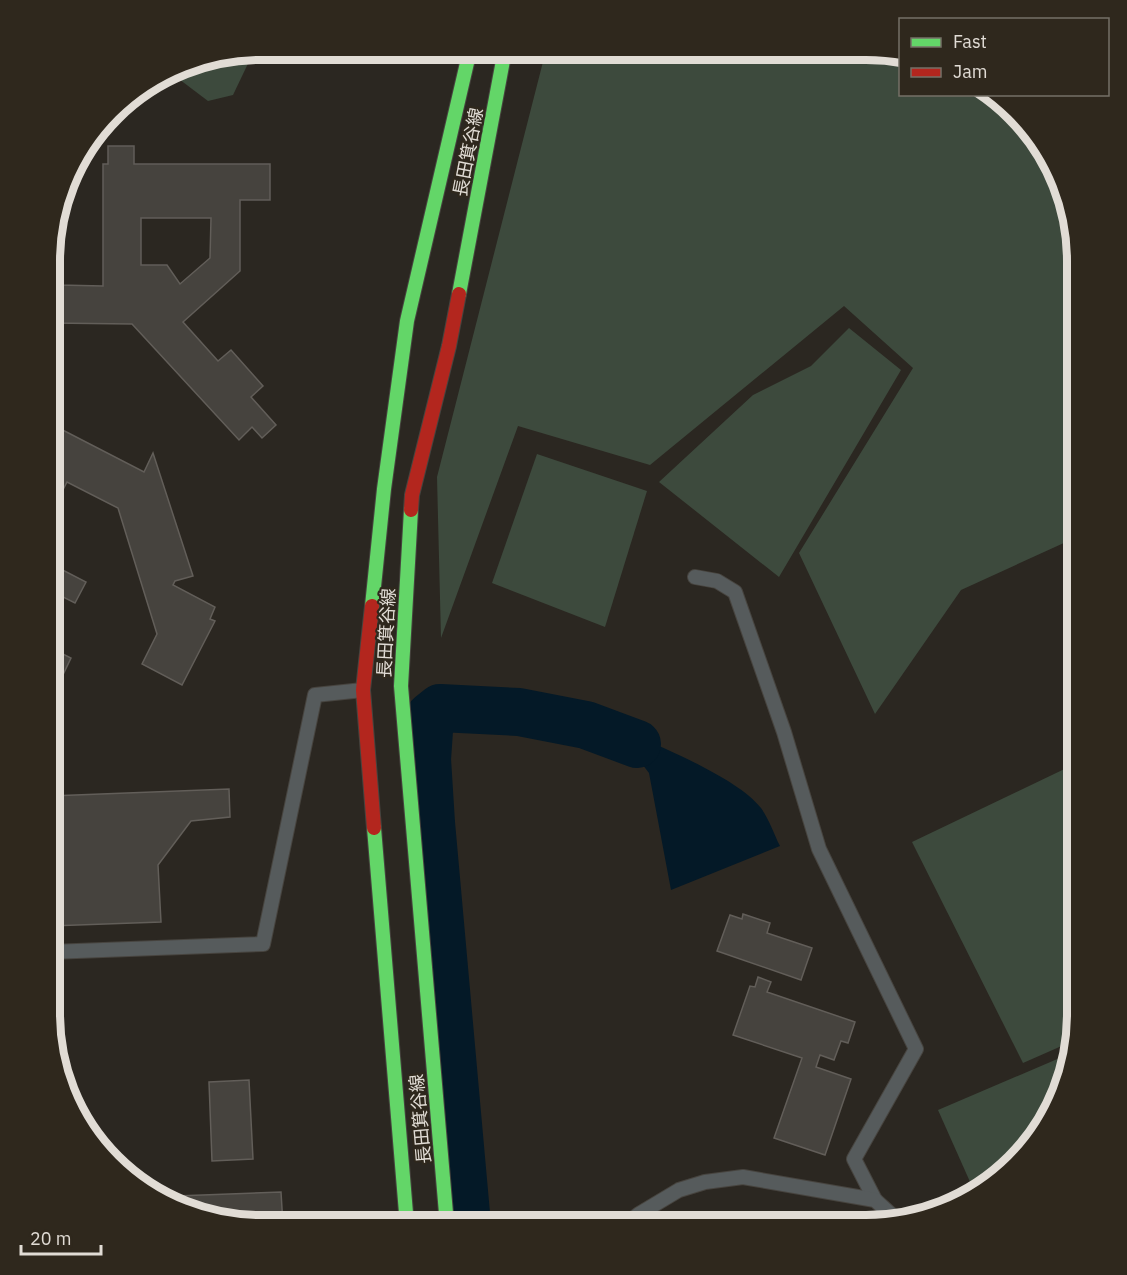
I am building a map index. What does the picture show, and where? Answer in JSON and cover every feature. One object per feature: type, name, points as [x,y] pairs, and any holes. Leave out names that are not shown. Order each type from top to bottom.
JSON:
[{"type":"street","name":"長田箕谷線","points":[[406,1215],[363,690],[384,489],[408,321],[468,60]]},
{"type":"street","name":"長田箕谷線","points":[[446,1215],[401,686],[412,495],[449,346],[503,60]]},
{"type":"lane","points":[[694,578],[717,580],[735,591],[787,742],[819,849],[916,1049],[854,1160],[875,1200],[890,1213]]},
{"type":"lane","points":[[60,952],[263,944],[315,695],[363,690]]},
{"type":"lane","points":[[640,1215],[679,1190],[705,1182],[744,1177],[875,1200]]},
{"type":"green space","points":[[250,60],[233,95],[208,101],[178,78],[222,64]]},
{"type":"green space","points":[[543,60],[866,60],[899,63],[899,96],[980,96],[1008,119],[1033,150],[1046,172],[1063,222],[1067,248],[1067,542],[961,590],[875,714],[799,553],[913,368],[844,306],[650,465],[518,426],[441,638],[437,477]]},
{"type":"green space","points":[[849,328],[901,370],[779,577],[659,482],[753,395],[811,366]]},
{"type":"green space","points":[[537,454],[647,491],[605,627],[492,583]]},
{"type":"green space","points":[[1067,768],[1067,1027],[1064,1045],[1023,1063],[912,842]]},
{"type":"green space","points":[[1062,1057],[1052,1091],[1033,1125],[998,1165],[971,1184],[938,1110]]},
{"type":"water","points":[[640,737],[705,768],[738,787],[764,812],[780,846],[671,890],[649,773],[633,752]]},
{"type":"building","points":[[108,146],[134,146],[134,164],[270,164],[270,200],[240,200],[240,271],[183,322],[218,361],[231,350],[263,386],[251,397],[276,425],[262,438],[252,427],[239,440],[132,324],[60,323],[60,285],[103,286],[103,164],[108,164]],"holes":[[[141,218],[211,218],[210,258],[180,284],[167,265],[141,265]]]},
{"type":"building","points":[[60,429],[144,472],[153,453],[193,576],[175,581],[173,585],[215,607],[210,619],[215,621],[182,685],[142,664],[157,634],[118,508],[67,482],[60,496]]},
{"type":"building","points":[[60,569],[86,582],[75,603],[60,596]]},
{"type":"building","points":[[60,652],[71,658],[60,681]]},
{"type":"building","points":[[229,789],[230,817],[191,821],[158,865],[161,922],[60,926],[60,796]]},
{"type":"building","points":[[743,914],[770,923],[767,933],[812,948],[801,980],[717,951],[730,915],[742,919]]},
{"type":"building","points":[[758,977],[771,982],[767,992],[855,1022],[848,1043],[841,1041],[834,1060],[820,1055],[816,1067],[851,1079],[825,1155],[774,1138],[802,1058],[733,1035],[750,986],[755,987]]},
{"type":"building","points":[[249,1080],[253,1159],[212,1161],[209,1082]]},
{"type":"building","points":[[281,1192],[282,1215],[235,1213],[209,1208],[176,1196]]},
{"type":"waterway","points":[[466,1215],[431,823],[427,759],[430,716],[440,708],[519,712],[586,725],[637,744]]},
{"type":"traffic: fast","points":[[372,606],[384,489],[407,321],[468,60]]},
{"type":"traffic: fast","points":[[459,294],[503,60]]},
{"type":"traffic: fast","points":[[411,510],[401,686],[446,1215]]},
{"type":"traffic: fast","points":[[374,828],[406,1215]]},
{"type":"traffic: jam","points":[[411,510],[412,495],[449,346],[459,294]]},
{"type":"traffic: jam","points":[[372,606],[363,690],[374,828]]}]
